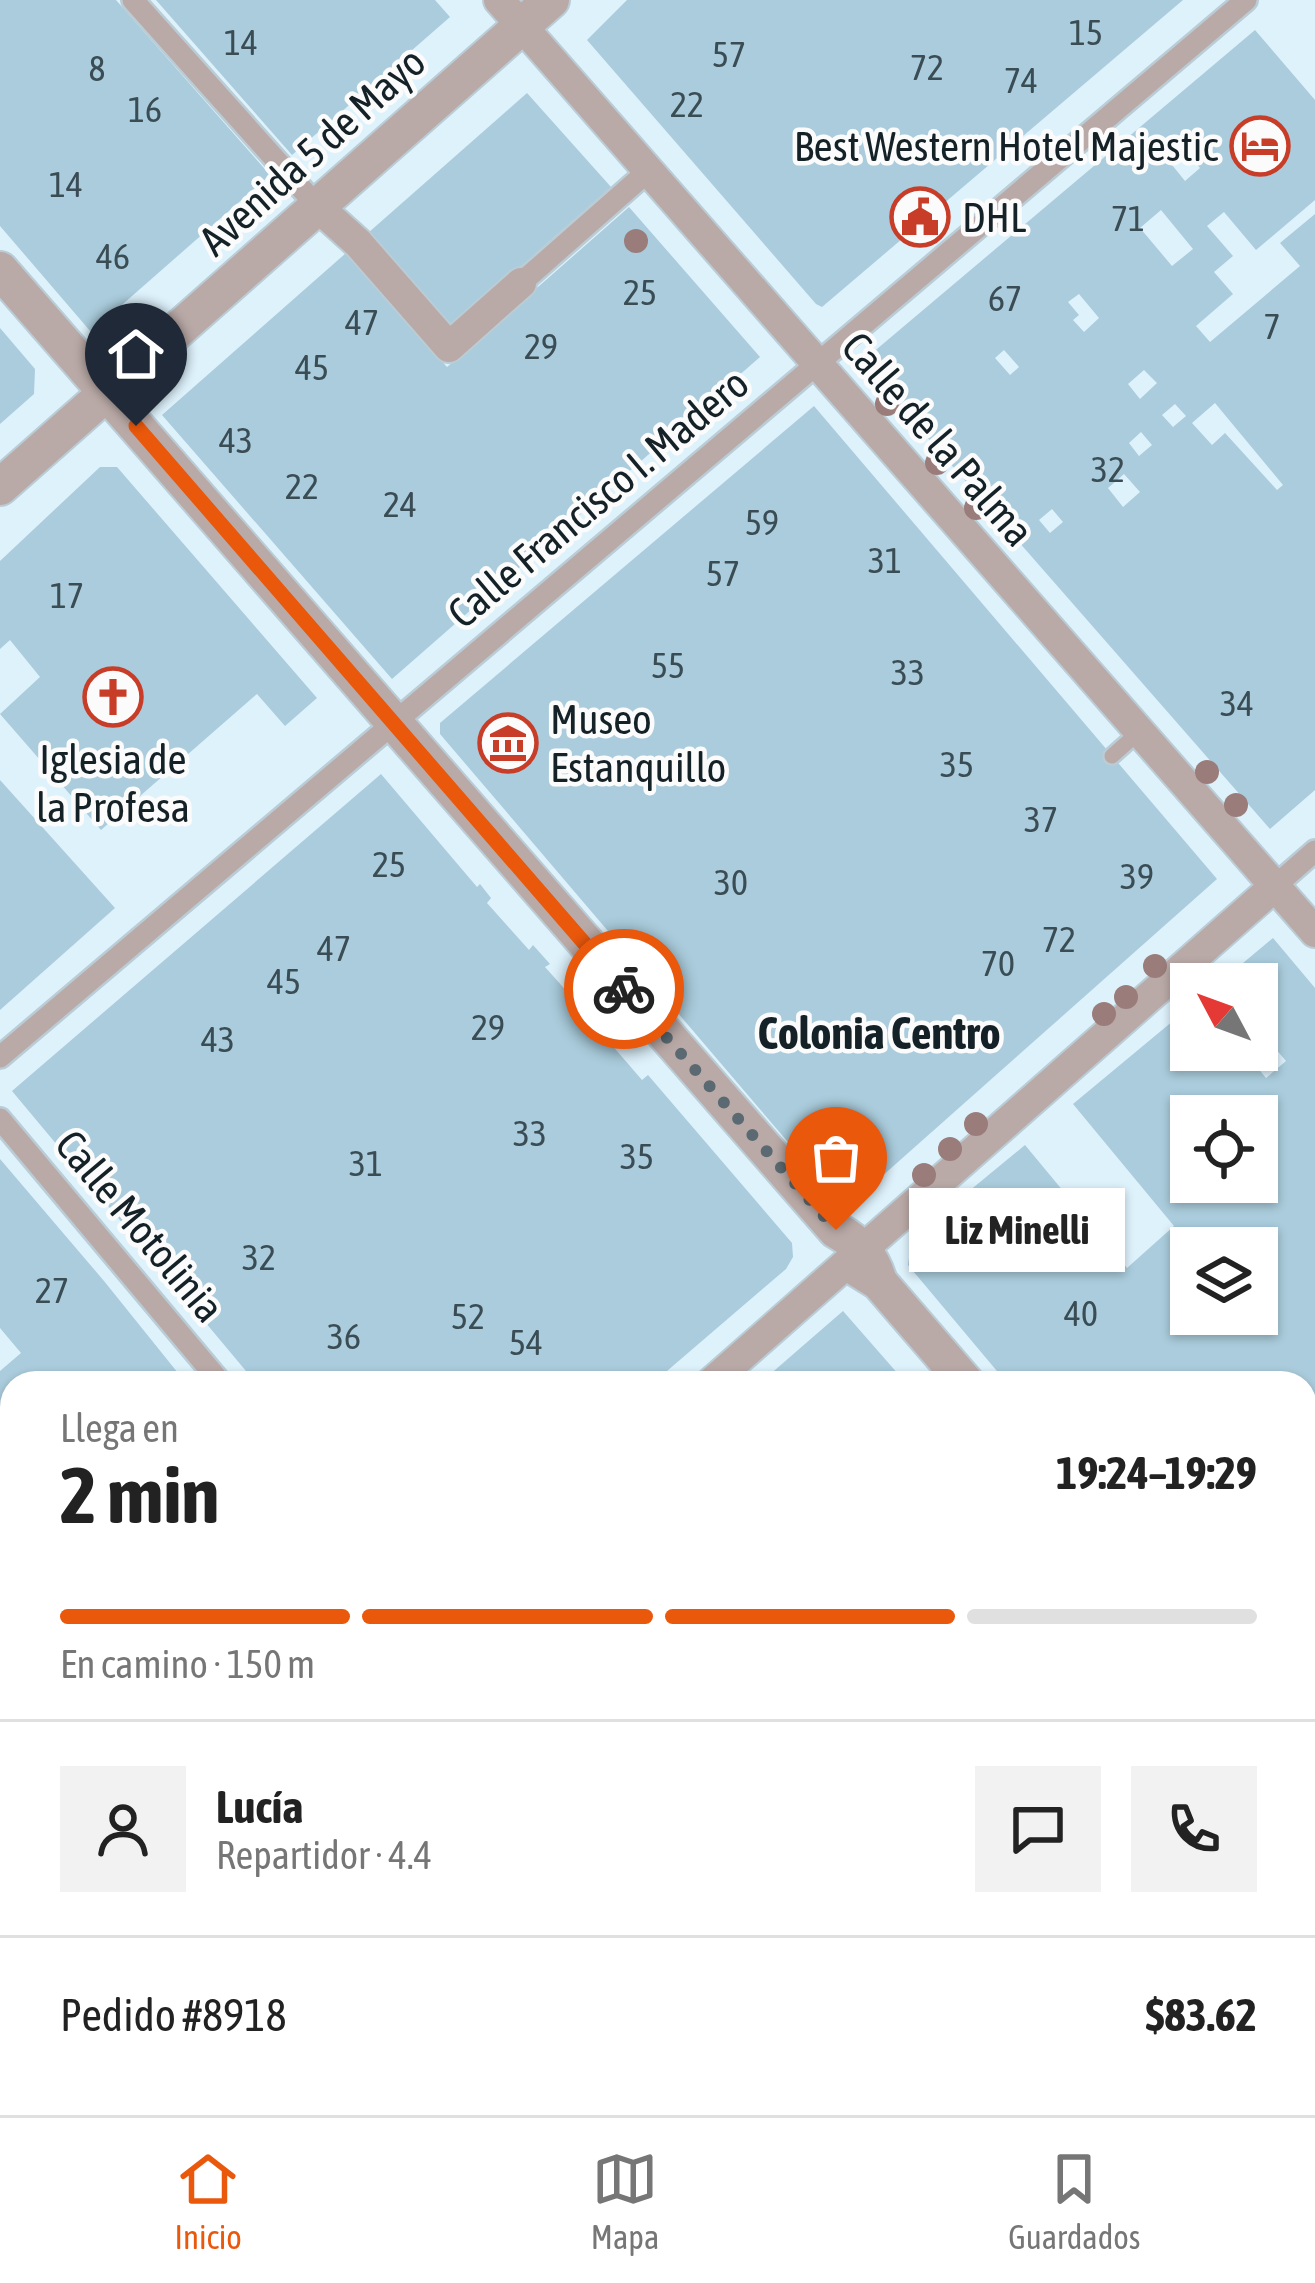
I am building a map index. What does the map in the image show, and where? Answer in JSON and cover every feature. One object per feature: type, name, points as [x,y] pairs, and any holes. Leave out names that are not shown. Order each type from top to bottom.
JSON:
[{"type":"street","points":[[133,0],[449,347],[646,173]]},
{"type":"street","name":"Avenida 5 de Mayo","points":[[0,487],[318,207],[510,13],[550,0]]},
{"type":"street","name":"Calle Francisco I. Madero","points":[[0,1057],[1246,0]]},
{"type":"street","name":"Calle de la Palma","points":[[510,13],[1315,932]]},
{"type":"street","points":[[0,270],[956,1371]]},
{"type":"street","points":[[725,1371],[1315,851]]},
{"type":"street","name":"Calle Motolinia","points":[[0,1119],[211,1371]]},
{"type":"lane","points":[[1112,755],[1139,732]]},
{"type":"building","points":[[0,0],[116,0],[270,175],[91,332],[0,226]]},
{"type":"building","points":[[156,0],[435,0],[450,17],[292,155]]},
{"type":"building","points":[[627,0],[1183,0],[822,307],[587,40]]},
{"type":"building","points":[[1255,30],[1315,100],[1315,200],[1256,250],[1224,212],[1207,226],[1233,256],[1214,272],[1233,294],[1196,326],[1210,342],[1300,266],[1280,243],[1315,214],[1315,790],[1270,829],[870,372],[871,354]],"holes":[[[1179,143],[1200,168],[1185,181],[1164,155]],[[1161,210],[1193,249],[1172,266],[1140,228]],[[1079,294],[1099,318],[1084,332],[1073,320],[1079,315],[1068,302]],[[1004,350],[1019,367],[1010,375],[995,358]],[[1144,370],[1157,383],[1140,399],[1128,384]],[[1215,403],[1283,485],[1277,490],[1225,433],[1212,445],[1192,423]],[[1175,404],[1186,416],[1173,427],[1162,415]],[[1141,432],[1152,445],[1139,456],[1129,443]],[[1124,474],[1140,492],[1123,507],[1108,488]],[[1052,509],[1063,522],[1050,533],[1039,520]]]},
{"type":"building","points":[[527,93],[611,187],[452,327],[368,233]]},
{"type":"building","points":[[629,207],[760,357],[392,679],[162,415],[346,253],[447,367]]},
{"type":"building","points":[[0,328],[35,369],[34,394],[0,424]]},
{"type":"building","points":[[814,406],[1217,879],[845,1209],[440,734],[440,723]]},
{"type":"building","points":[[100,467],[117,467],[317,698],[285,726],[257,694],[101,830],[0,714],[40,677],[10,640],[0,649],[0,561]]},
{"type":"building","points":[[381,774],[477,887],[480,884],[491,898],[487,903],[529,950],[533,945],[550,964],[545,967],[602,1025],[598,1029],[642,1080],[648,1075],[792,1243],[793,1257],[786,1269],[667,1371],[246,1371],[12,1091]]},
{"type":"building","points":[[0,780],[115,908],[0,1010]]},
{"type":"building","points":[[1273,938],[1315,988],[1315,1371],[997,1371],[908,1265],[912,1238],[1025,1145],[1127,1268],[1170,1230],[1170,1335],[1278,1335],[1278,1227],[1173,1227],[1073,1104],[1170,1023],[1170,1071],[1260,1071],[1266,1078],[1286,1061],[1278,1052],[1278,963],[1243,963]]},
{"type":"building","points":[[0,1159],[176,1371],[0,1371],[21,1353],[0,1328]]},
{"type":"building","points":[[843,1311],[896,1371],[774,1371]]},
{"type":"way so far","points":[[624,989],[836,1230]]},
{"type":"place","name":"Best Western Hotel Majestic","points":[[1260,146]]},
{"type":"place","name":"DHL","points":[[920,217]]},
{"type":"place","name":"Iglesia de la Profesa","points":[[113,697]]},
{"type":"place","name":"Museo Estanquillo","points":[[508,743]]},
{"type":"place","name":"Liz Minelli","points":[[836,1230]]},
{"type":"district","name":"Colonia Centro","points":[[879,1033]]},
{"type":"route","points":[[136,426],[624,989]]}]
